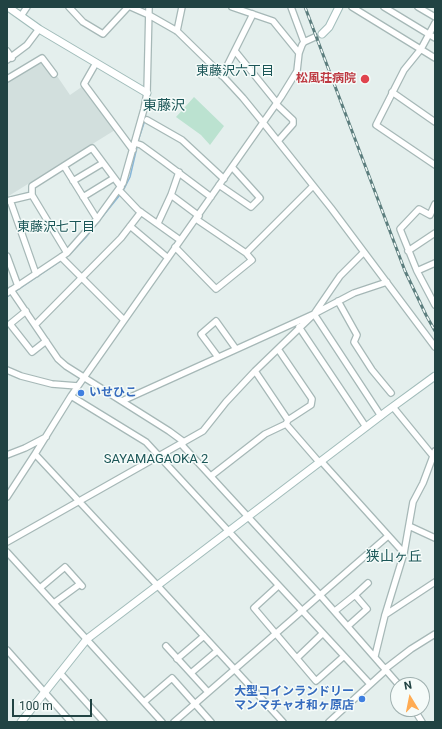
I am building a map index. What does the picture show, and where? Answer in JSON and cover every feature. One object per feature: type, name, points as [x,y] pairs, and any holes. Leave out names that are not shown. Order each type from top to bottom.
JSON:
[{"type":"street","points":[[8,7],[39,29],[147,93]]},
{"type":"street","points":[[21,16],[28,7]]},
{"type":"street","points":[[69,7],[83,22],[103,34],[128,7]]},
{"type":"street","points":[[131,7],[149,15],[177,32],[222,76],[278,141],[387,282],[435,347]]},
{"type":"street","points":[[149,7],[147,93],[135,143],[123,183],[97,219],[66,253],[9,292],[26,311],[58,359],[66,366],[169,431],[182,443],[335,611],[392,677]]},
{"type":"street","points":[[177,32],[182,7]]},
{"type":"street","points":[[232,7],[273,21],[299,53]]},
{"type":"street","points":[[291,7],[304,42]]},
{"type":"street","points":[[7,496],[71,396],[263,123],[297,71],[299,53],[304,42],[318,35],[329,27],[339,7]]},
{"type":"street","points":[[352,7],[435,58]]},
{"type":"street","points":[[384,7],[435,38]]},
{"type":"street","points":[[418,7],[435,17]]},
{"type":"street","points":[[222,76],[253,14]]},
{"type":"street","points":[[435,23],[421,49],[404,70],[376,125],[435,166]]},
{"type":"street","points":[[7,51],[9,59],[27,45],[39,29]]},
{"type":"street","points":[[235,50],[276,103],[293,120],[294,124],[278,141]]},
{"type":"street","points":[[7,79],[42,58],[54,74]]},
{"type":"street","points":[[96,63],[84,84],[133,150]]},
{"type":"street","points":[[392,92],[435,122]]},
{"type":"street","points":[[147,120],[182,140],[224,179]]},
{"type":"street","points":[[135,143],[141,145],[211,196]]},
{"type":"street","points":[[66,253],[32,195],[32,186],[92,148],[120,188],[141,212],[180,240]]},
{"type":"street","points":[[73,181],[103,163]]},
{"type":"street","points":[[64,166],[97,219]]},
{"type":"street","points":[[219,185],[251,207],[260,198],[232,167]]},
{"type":"street","points":[[158,223],[179,172]]},
{"type":"street","points":[[83,197],[114,178]]},
{"type":"street","points":[[246,253],[313,186]]},
{"type":"street","points":[[32,195],[9,201],[36,274]]},
{"type":"street","points":[[170,195],[246,253],[252,260],[216,290],[175,247]]},
{"type":"street","points":[[435,204],[430,214],[419,209],[400,229],[417,271],[435,304]]},
{"type":"street","points":[[35,325],[120,238],[141,212]]},
{"type":"street","points":[[130,226],[168,258]]},
{"type":"street","points":[[408,251],[435,233]]},
{"type":"street","points":[[7,542],[203,431],[226,402],[314,314],[324,297],[340,276],[364,252]]},
{"type":"street","points":[[7,256],[18,286]]},
{"type":"street","points":[[61,257],[124,320]]},
{"type":"street","points":[[417,271],[435,263]]},
{"type":"street","points":[[122,401],[314,314],[354,293],[387,282]]},
{"type":"street","points":[[338,301],[356,334],[354,342],[372,370],[391,393]]},
{"type":"street","points":[[26,311],[10,324],[32,352],[46,341]]},
{"type":"street","points":[[314,314],[381,416]]},
{"type":"street","points":[[218,357],[201,334],[216,321],[236,349]]},
{"type":"street","points":[[299,328],[366,427]]},
{"type":"street","points":[[211,476],[265,434],[287,422],[311,405],[312,399],[278,349]]},
{"type":"street","points":[[7,370],[21,376],[52,384],[78,386]]},
{"type":"street","points":[[255,372],[287,422],[320,462],[404,554]]},
{"type":"street","points":[[21,722],[87,639],[435,376]]},
{"type":"street","points":[[71,396],[146,442],[343,657],[370,684]]},
{"type":"street","points":[[375,656],[385,615],[404,554],[413,502],[423,484],[434,454],[393,407]]},
{"type":"street","points":[[7,455],[46,437]]},
{"type":"street","points":[[35,454],[283,722]]},
{"type":"street","points":[[409,526],[435,538]]},
{"type":"street","points":[[174,722],[388,536]]},
{"type":"street","points":[[7,552],[162,722]]},
{"type":"street","points":[[40,588],[65,567],[81,585],[54,603]]},
{"type":"street","points":[[385,615],[435,582]]},
{"type":"street","points":[[335,611],[368,583]]},
{"type":"street","points":[[278,586],[254,608],[316,680],[343,657]]},
{"type":"street","points":[[348,626],[367,609],[355,595]]},
{"type":"street","points":[[297,658],[322,634]]},
{"type":"street","points":[[328,722],[386,669],[411,649],[435,634]]},
{"type":"street","points":[[177,659],[204,636]]},
{"type":"street","points":[[166,646],[208,692]]},
{"type":"street","points":[[191,673],[217,650]]},
{"type":"street","points":[[7,651],[71,722]]},
{"type":"street","points":[[60,673],[104,722]]},
{"type":"street","points":[[144,702],[172,678],[211,722]]},
{"type":"shaded area","points":[[42,54],[70,95],[83,86],[115,130],[7,197],[7,77]]},
{"type":"green space","points":[[194,97],[224,126],[210,145],[201,135],[176,117]]},
{"type":"waterway","points":[[138,141],[146,117]]},
{"type":"waterway","points":[[124,189],[130,177],[137,147]]},
{"type":"waterway","points":[[70,254],[86,237],[119,196]]},
{"type":"waterway","points":[[7,297],[62,260]]},
{"type":"railway","points":[[305,7],[405,271],[435,331]]},
{"type":"place","name":"松風荘病院","points":[[365,79]]},
{"type":"place","name":"いせひこ","points":[[81,393]]},
{"type":"place","name":"大型コインランドリー マンマチャオ和ヶ原店","points":[[362,699]]},
{"type":"district","name":"東藤沢六丁目","points":[[235,72]]},
{"type":"district","name":"東藤沢","points":[[164,106]]},
{"type":"district","name":"東藤沢七丁目","points":[[56,228]]},
{"type":"district","name":"SAYAMAGAOKA 2","points":[[156,460]]},
{"type":"district","name":"狭山ヶ丘","points":[[394,557]]}]
